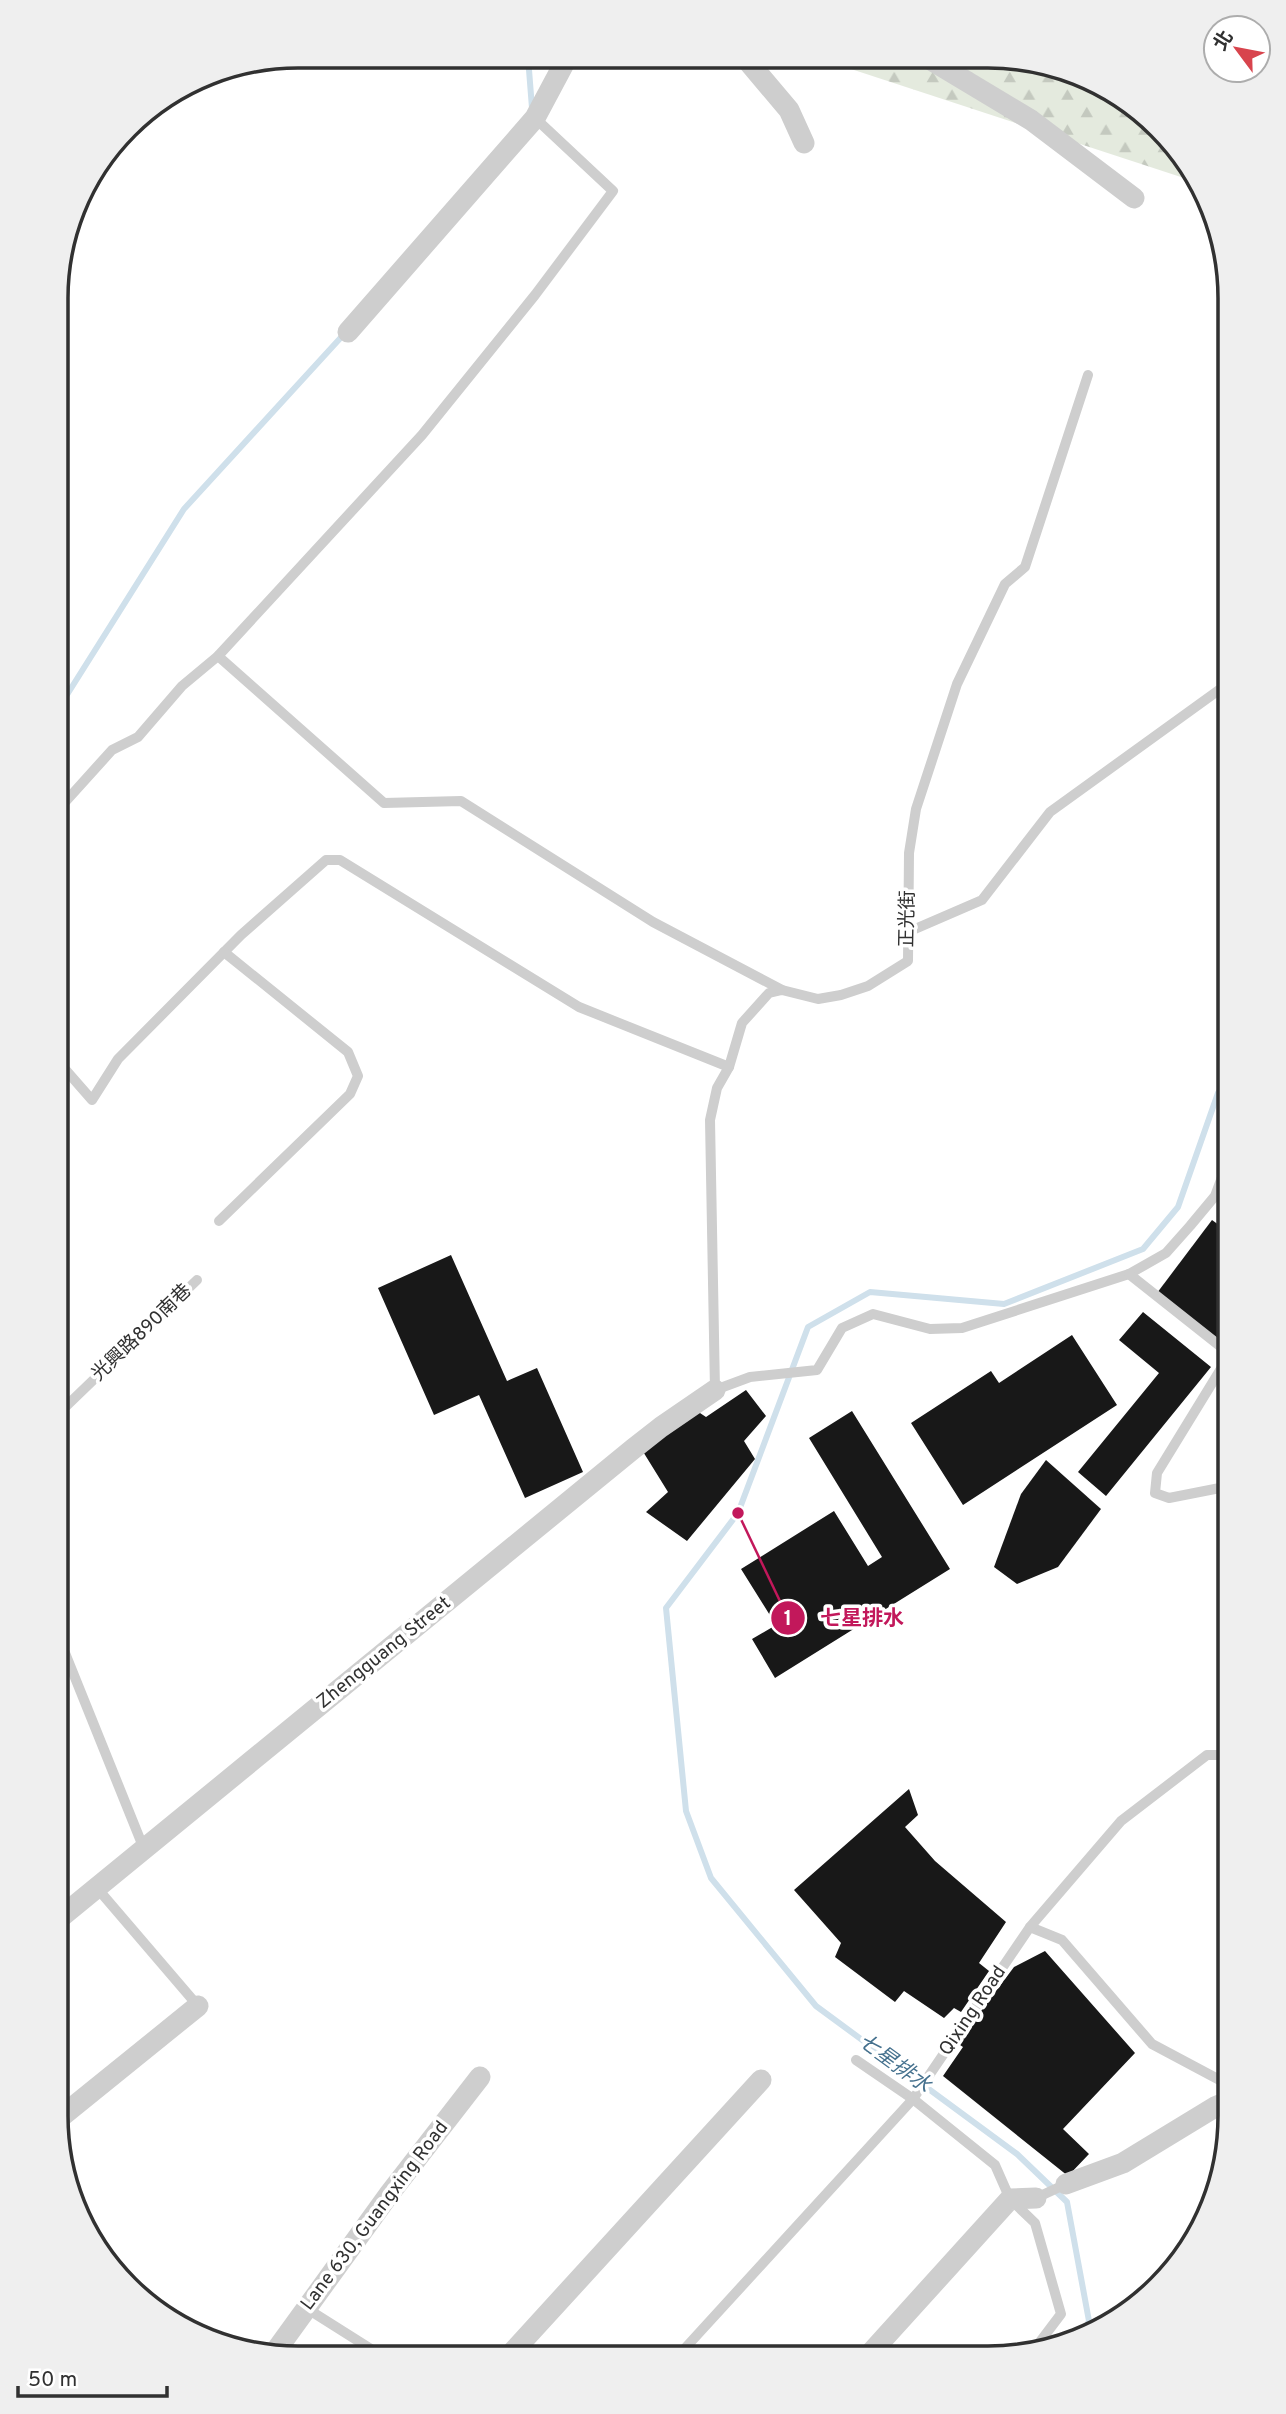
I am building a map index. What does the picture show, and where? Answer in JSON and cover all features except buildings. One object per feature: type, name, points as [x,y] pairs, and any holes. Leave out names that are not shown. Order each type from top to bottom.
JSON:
[{"type":"street","points":[[348,332],[535,118],[562,68]]},
{"type":"street","points":[[754,68],[789,110],[804,143]]},
{"type":"street","points":[[944,68],[1031,120],[1134,198]]},
{"type":"street","name":"Zhengguang Street","points":[[68,1911],[660,1427],[715,1390]]},
{"type":"street","points":[[68,2111],[198,2006]]},
{"type":"street","name":"Lane 630, Guangxing Road","points":[[280,2345],[480,2077]]},
{"type":"street","points":[[518,2346],[761,2080]]},
{"type":"street","points":[[1066,2184],[1123,2163],[1217,2106]]},
{"type":"street","points":[[877,2346],[1010,2199],[1036,2198]]},
{"type":"lane","points":[[68,799],[112,750],[138,737],[182,686],[218,656],[422,435],[613,191],[535,118]]},
{"type":"lane","name":"正光街","points":[[782,990],[818,999],[841,995],[868,986],[908,961],[909,853],[916,810],[957,684],[1005,584],[1025,567],[1088,375]]},
{"type":"lane","points":[[218,656],[384,803],[461,801],[653,922],[782,990]]},
{"type":"lane","points":[[908,932],[982,900],[1050,812],[1218,691]]},
{"type":"lane","points":[[68,1073],[92,1100],[118,1059],[224,952],[326,860],[340,859],[579,1007],[729,1067]]},
{"type":"lane","points":[[219,1221],[349,1094],[358,1076],[348,1052],[224,952]]},
{"type":"lane","points":[[782,990],[769,993],[743,1023],[729,1067],[717,1087],[710,1120],[715,1390],[750,1377],[817,1370],[842,1328],[873,1314],[930,1329],[962,1328],[1129,1275],[1166,1252],[1207,1206],[1218,1189]]},
{"type":"lane","points":[[1129,1275],[1217,1344]]},
{"type":"lane","name":"光興路890南巷","points":[[68,1404],[197,1280]]},
{"type":"lane","points":[[1217,1375],[1157,1473],[1156,1493],[1169,1498],[1217,1488]]},
{"type":"lane","points":[[68,1660],[144,1849]]},
{"type":"lane","name":"Qixing Road","points":[[687,2346],[914,2097],[1030,1927],[1121,1821],[1207,1755],[1217,1755]]},
{"type":"lane","points":[[97,1888],[198,2006]]},
{"type":"lane","points":[[1030,1927],[1062,1940],[1152,2043],[1217,2078]]},
{"type":"lane","points":[[856,2060],[914,2097],[995,2165],[1010,2199],[1035,2223],[1061,2314],[1042,2339]]},
{"type":"lane","points":[[1036,2198],[1066,2184]]},
{"type":"lane","points":[[306,2308],[366,2346]]},
{"type":"green space","points":[[988,68],[1018,70],[1062,80],[1116,107],[1139,125],[1161,147],[1184,178],[851,69]]},
{"type":"waterway","points":[[529,68],[532,108]]},
{"type":"waterway","points":[[68,693],[184,509],[345,333]]},
{"type":"waterway","name":"七星排水","points":[[1088,2323],[1067,2202],[1017,2154],[816,2006],[711,1878],[686,1811],[666,1608],[738,1513],[808,1327],[870,1292],[1004,1304],[1143,1249],[1178,1207],[1218,1094]]},
{"type":"place","name":"七星排水","points":[[738,1513]]}]
